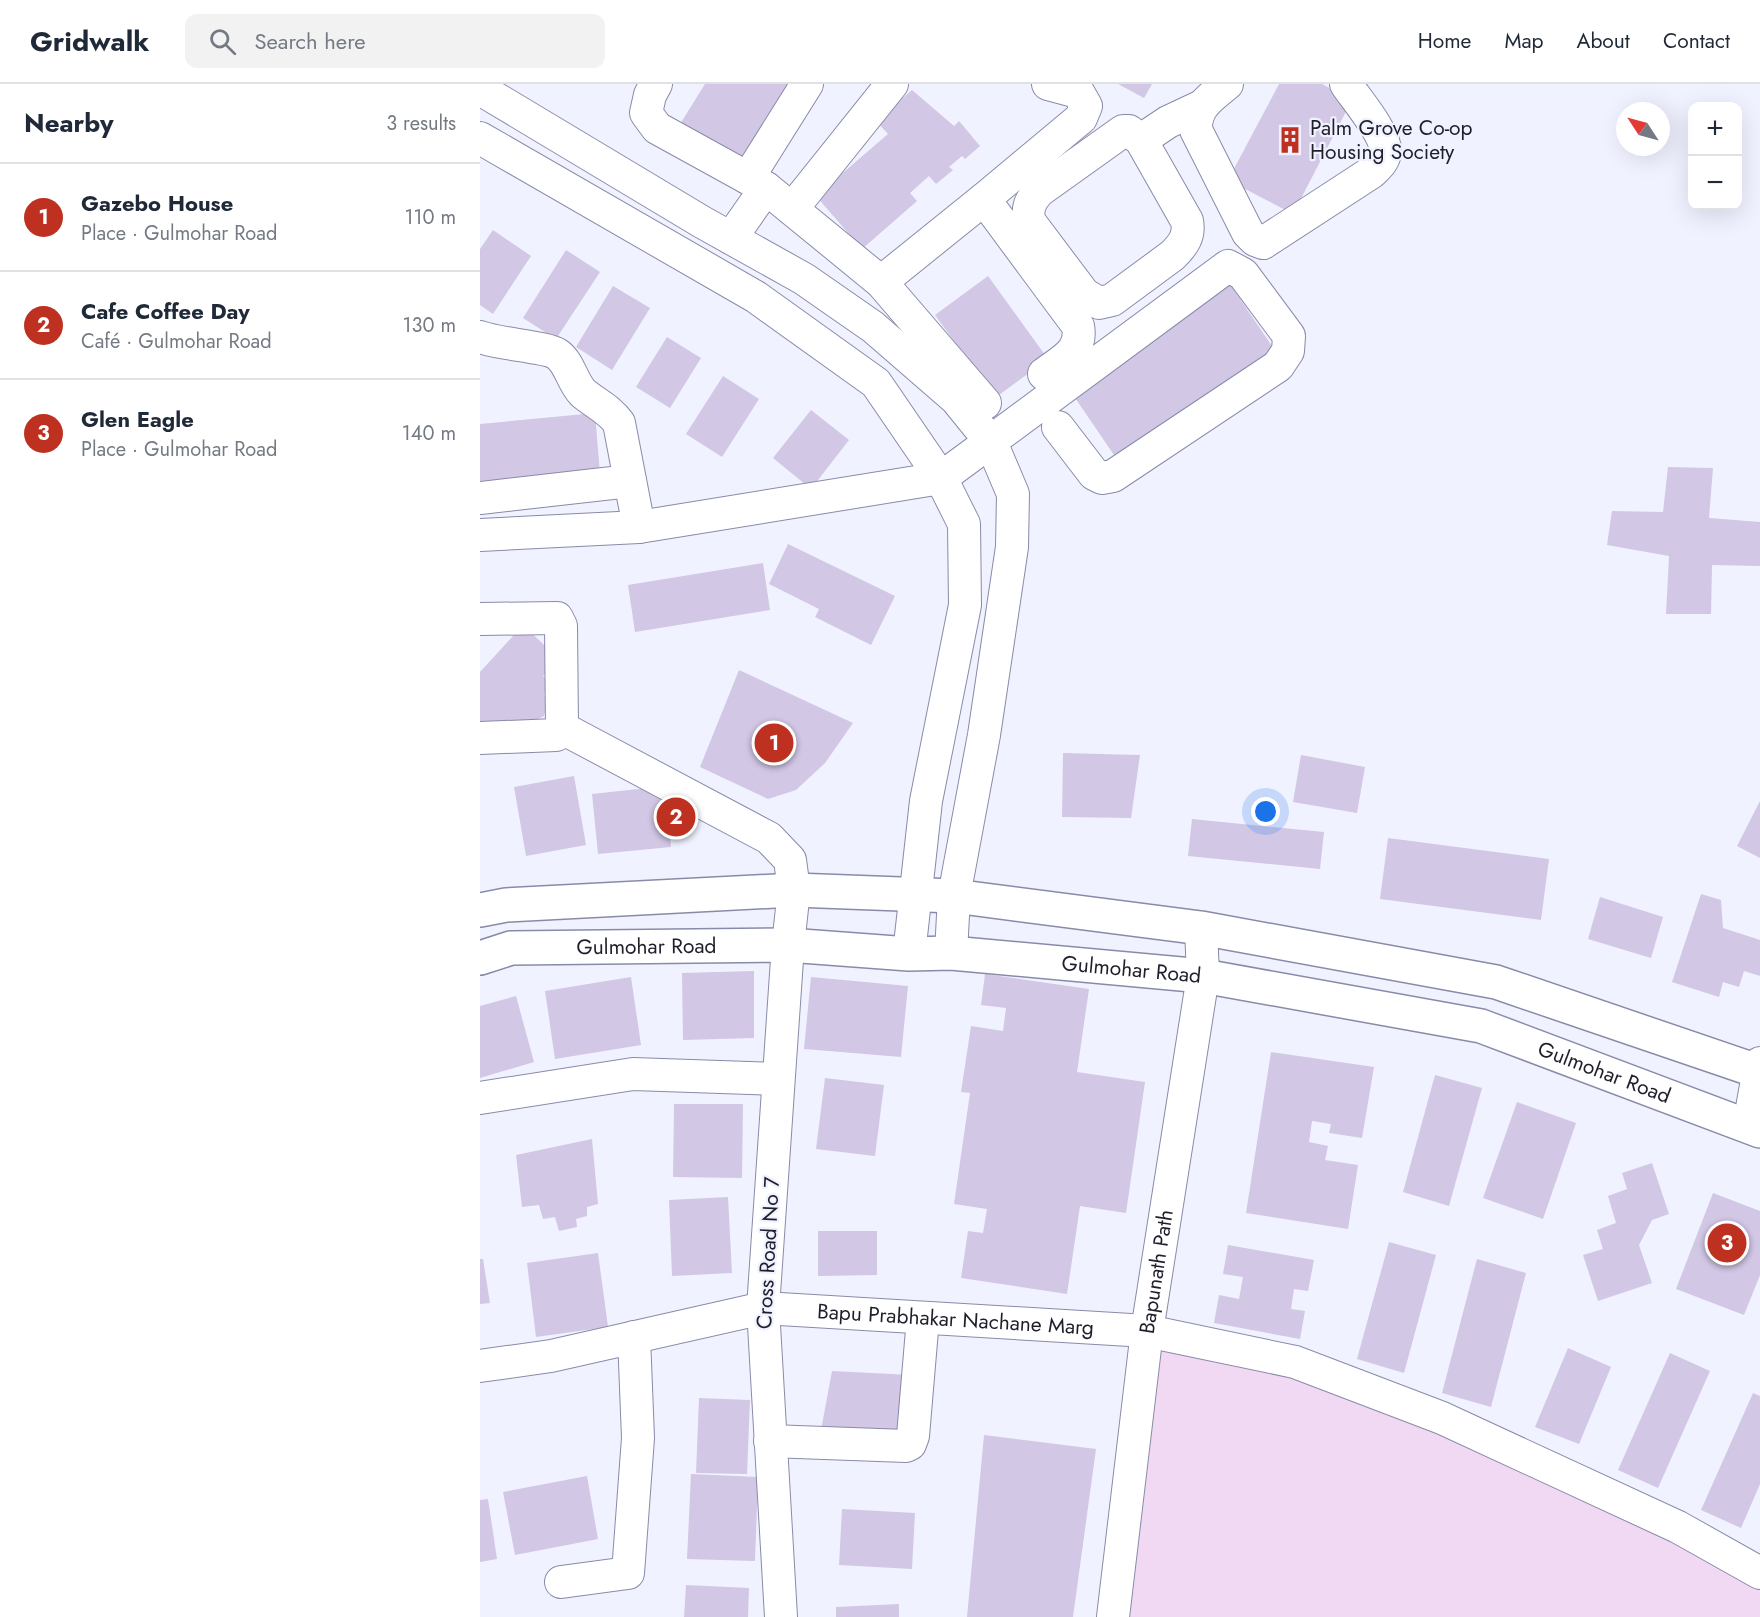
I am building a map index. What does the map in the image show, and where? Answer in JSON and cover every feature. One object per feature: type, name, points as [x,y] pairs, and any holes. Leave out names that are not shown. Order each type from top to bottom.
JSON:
[{"type":"main road","points":[[480,910],[506,905],[794,890],[954,896],[1201,928],[1496,982],[1759,1068]]},
{"type":"main road","name":"Gulmohar Road","points":[[480,958],[511,948],[788,945],[909,954],[951,953],[1203,976],[1481,1026],[1755,1128]]},
{"type":"street","points":[[656,84],[650,95],[646,113],[657,128],[757,183],[881,282],[988,426],[1013,494],[1012,547],[984,735],[954,896],[951,953]]},
{"type":"street","points":[[731,238],[807,84]]},
{"type":"street","points":[[792,209],[892,84]]},
{"type":"street","points":[[881,282],[1081,118],[1086,106],[1078,92],[1048,84]]},
{"type":"street","points":[[1141,140],[1168,122],[1200,107],[1227,84]]},
{"type":"street","points":[[1200,107],[1196,118],[1196,130],[1248,233],[1255,240],[1263,243],[1372,172],[1381,163],[1385,154],[1384,139],[1346,84]]},
{"type":"street","points":[[480,89],[804,279],[873,327],[988,426]]},
{"type":"street","points":[[1124,131],[1129,131],[1141,140],[1187,221],[1189,230],[1181,247],[1173,255],[1112,300],[1099,303],[1084,294],[1029,221],[1029,205],[1040,191],[1124,131]]},
{"type":"street","points":[[480,138],[756,297],[876,383],[941,478],[964,524],[964,605],[926,801],[909,954]]},
{"type":"street","points":[[630,481],[493,497],[494,534],[639,527],[941,478],[988,426],[1077,348],[1080,338],[1078,326],[984,199]]},
{"type":"street","points":[[988,426],[1228,266],[1243,274],[1289,336],[1288,351],[1278,366],[1113,477],[1102,478],[1094,474],[1058,427]]},
{"type":"street","points":[[480,338],[497,344],[549,350],[558,354],[581,390],[611,411],[618,423],[639,527]]},
{"type":"street","points":[[480,620],[557,618],[561,626],[562,728],[556,735],[480,738]]},
{"type":"street","name":"Cross Road No 7","points":[[562,728],[769,838],[790,860],[794,890],[778,1079],[763,1308],[781,1617]]},
{"type":"street","name":"Bapunath Path","points":[[1113,1617],[1147,1331],[1203,976],[1201,928]]},
{"type":"street","points":[[1755,1128],[1759,1068]]},
{"type":"street","points":[[480,1098],[633,1074],[778,1079]]},
{"type":"street","name":"Bapu Prabhakar Nachane Marg","points":[[480,1366],[550,1356],[763,1308],[1147,1331],[1294,1362],[1442,1419],[1678,1527],[1760,1573]]},
{"type":"street","points":[[771,1441],[906,1446],[910,1444],[913,1436],[923,1318]]},
{"type":"street","points":[[561,1582],[628,1573],[638,1438],[634,1337]]},
{"type":"shaded area","points":[[1153,1340],[1311,1378],[1488,1450],[1760,1583],[1760,1617],[1114,1617]]},
{"type":"building","points":[[705,84],[792,84],[742,167],[677,129]]},
{"type":"building","points":[[1118,84],[1152,84],[1144,98]]},
{"type":"building","name":"Palm Grove Co-op Housing Society","points":[[1279,84],[1322,84],[1352,100],[1293,214],[1228,180]]},
{"type":"building","points":[[912,90],[954,126],[959,121],[980,146],[965,159],[962,156],[949,167],[953,170],[936,184],[929,176],[910,193],[917,201],[862,249],[816,196],[888,134],[876,121]]},
{"type":"building","points":[[493,230],[531,256],[493,314],[480,305],[480,249]]},
{"type":"building","points":[[566,250],[600,272],[556,339],[523,318]]},
{"type":"building","points":[[988,276],[1048,359],[995,398],[935,315]]},
{"type":"building","points":[[1227,280],[1274,349],[1116,458],[1069,389]]},
{"type":"building","points":[[613,286],[650,308],[612,370],[576,347]]},
{"type":"building","points":[[667,337],[701,358],[670,408],[636,387]]},
{"type":"building","points":[[723,376],[759,399],[722,457],[686,434]]},
{"type":"building","points":[[811,410],[849,440],[811,489],[773,458]]},
{"type":"building","points":[[595,413],[600,474],[480,485],[480,424]]},
{"type":"building","points":[[1668,467],[1713,468],[1709,518],[1760,522],[1760,566],[1712,565],[1711,614],[1666,614],[1669,556],[1607,545],[1612,511],[1663,512]]},
{"type":"building","points":[[788,544],[895,596],[871,645],[815,617],[819,609],[769,584]]},
{"type":"building","points":[[763,563],[770,610],[635,632],[628,585]]},
{"type":"building","points":[[523,625],[559,659],[543,676],[553,685],[544,694],[548,700],[544,716],[507,735],[493,721],[484,730],[480,727],[480,672]]},
{"type":"building","points":[[739,670],[853,723],[825,763],[796,790],[768,799],[700,767]]},
{"type":"building","points":[[1063,753],[1140,755],[1131,818],[1062,817]]},
{"type":"building","points":[[1301,755],[1365,767],[1357,813],[1293,802]]},
{"type":"building","points":[[574,776],[586,845],[526,856],[514,787]]},
{"type":"building","points":[[666,786],[671,847],[598,854],[592,794]]},
{"type":"building","points":[[1760,801],[1760,858],[1737,846]]},
{"type":"building","points":[[1192,819],[1324,832],[1320,869],[1188,856]]},
{"type":"building","points":[[1388,838],[1549,859],[1541,920],[1380,899]]},
{"type":"building","points":[[1701,894],[1721,900],[1723,928],[1760,940],[1760,976],[1744,971],[1739,987],[1723,982],[1719,997],[1672,982]]},
{"type":"building","points":[[1600,897],[1663,917],[1651,958],[1588,939]]},
{"type":"building","points":[[754,971],[754,1038],[683,1040],[682,973]]},
{"type":"building","points":[[985,974],[1089,989],[1077,1072],[1145,1082],[1126,1213],[1080,1206],[1067,1294],[961,1278],[968,1231],[983,1233],[987,1209],[954,1204],[970,1093],[961,1092],[971,1026],[1003,1031],[1006,1008],[981,1005]]},
{"type":"building","points":[[631,977],[641,1045],[555,1059],[545,991]]},
{"type":"building","points":[[811,977],[908,986],[901,1057],[804,1049]]},
{"type":"building","points":[[516,996],[534,1062],[480,1078],[480,1006]]},
{"type":"building","points":[[1271,1052],[1374,1067],[1362,1138],[1329,1133],[1331,1124],[1312,1121],[1309,1142],[1328,1146],[1325,1160],[1358,1165],[1348,1229],[1246,1213]]},
{"type":"building","points":[[1435,1075],[1482,1088],[1449,1206],[1403,1192]]},
{"type":"building","points":[[825,1078],[884,1085],[875,1156],[816,1149]]},
{"type":"building","points":[[1517,1102],[1576,1123],[1543,1219],[1483,1198]]},
{"type":"building","points":[[674,1104],[743,1104],[742,1178],[673,1177]]},
{"type":"building","points":[[592,1139],[598,1204],[587,1207],[587,1216],[576,1219],[577,1227],[559,1231],[555,1217],[543,1219],[539,1205],[522,1207],[516,1155]]},
{"type":"building","points":[[1652,1163],[1669,1214],[1652,1220],[1639,1245],[1652,1283],[1598,1301],[1583,1255],[1603,1249],[1597,1230],[1616,1223],[1608,1196],[1627,1189],[1622,1173]]},
{"type":"building","points":[[1713,1193],[1760,1211],[1760,1275],[1744,1315],[1676,1289]]},
{"type":"building","points":[[728,1197],[732,1273],[672,1276],[669,1200]]},
{"type":"building","points":[[818,1231],[877,1231],[877,1275],[818,1276]]},
{"type":"building","points":[[1389,1242],[1436,1255],[1404,1373],[1357,1359]]},
{"type":"building","points":[[1228,1245],[1314,1260],[1308,1291],[1294,1289],[1291,1309],[1305,1311],[1300,1339],[1214,1323],[1219,1295],[1239,1299],[1243,1277],[1223,1274]]},
{"type":"building","points":[[598,1253],[608,1327],[536,1337],[527,1263]]},
{"type":"building","points":[[480,1259],[483,1259],[490,1303],[480,1304]]},
{"type":"building","points":[[1477,1259],[1526,1273],[1491,1407],[1442,1393]]},
{"type":"building","points":[[1568,1348],[1611,1367],[1579,1444],[1535,1427]]},
{"type":"building","points":[[1670,1353],[1710,1371],[1658,1488],[1618,1470]]},
{"type":"building","points":[[832,1371],[911,1375],[905,1432],[821,1430]]},
{"type":"building","points":[[1753,1393],[1760,1396],[1760,1484],[1741,1528],[1701,1510]]},
{"type":"building","points":[[699,1398],[750,1400],[747,1474],[696,1473]]},
{"type":"building","points":[[984,1435],[1096,1449],[1073,1617],[967,1617]]},
{"type":"building","points":[[691,1474],[758,1477],[755,1561],[687,1559]]},
{"type":"building","points":[[587,1476],[598,1539],[515,1555],[503,1492]]},
{"type":"building","points":[[488,1499],[497,1559],[480,1562],[480,1500]]},
{"type":"building","points":[[842,1509],[915,1513],[912,1569],[839,1565]]},
{"type":"building","points":[[686,1585],[749,1588],[748,1617],[684,1617]]},
{"type":"building","points":[[899,1604],[899,1617],[836,1617],[836,1607]]},
{"type":"place","name":"Palm Grove Co-op Housing Society","points":[[1290,140]]},
{"type":"place","name":"Gazebo House","points":[[774,743]]},
{"type":"place","name":"Cafe Coffee Day","points":[[676,817]]},
{"type":"place","name":"Glen Eagle","points":[[1727,1243]]}]
